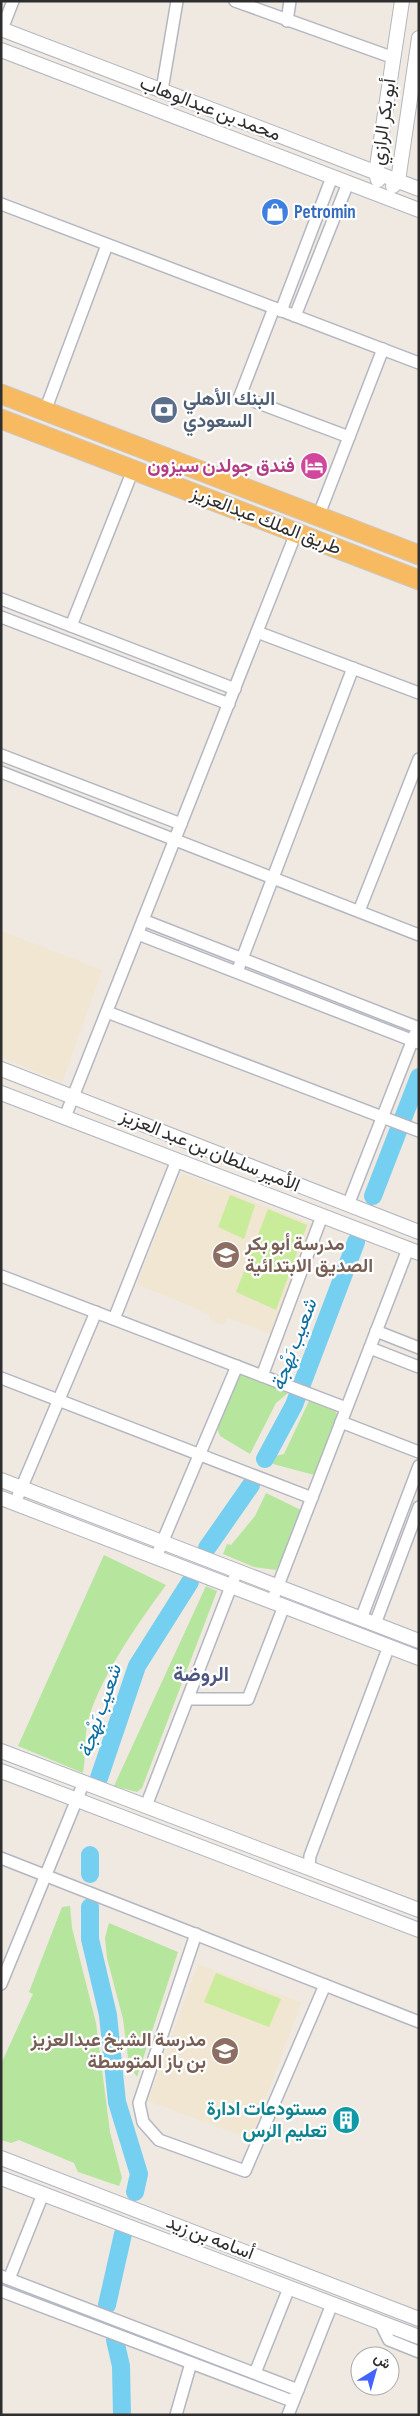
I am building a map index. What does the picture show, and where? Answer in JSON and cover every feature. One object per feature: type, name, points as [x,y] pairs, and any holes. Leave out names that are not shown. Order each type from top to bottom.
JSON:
[{"type":"highway","name":"طريق الملك عبدالعزيز","points":[[1,394],[419,555]]},
{"type":"highway","name":"طريق الملك عبدالعزيز","points":[[1,419],[419,580]]},
{"type":"street","points":[[2,29],[13,1]]},
{"type":"street","points":[[162,90],[177,1]]},
{"type":"street","points":[[235,1],[394,58]]},
{"type":"street","points":[[287,21],[290,1]]},
{"type":"street","name":"أبو بكر الرازي","points":[[402,1],[376,173],[383,196],[398,181],[419,38]]},
{"type":"street","name":"محمد بن عبدالوهاب","points":[[2,29],[419,189]]},
{"type":"street","name":"محمد بن عبدالوهاب","points":[[1,50],[419,210]]},
{"type":"street","points":[[332,176],[240,396],[349,437]]},
{"type":"street","points":[[295,316],[348,183]]},
{"type":"street","points":[[1,204],[419,363]]},
{"type":"street","points":[[45,411],[107,245]]},
{"type":"street","points":[[318,517],[383,349]]},
{"type":"street","points":[[71,626],[132,470]]},
{"type":"street","points":[[65,1117],[296,533]]},
{"type":"street","points":[[1,599],[234,689]]},
{"type":"street","points":[[1,617],[228,704]]},
{"type":"street","points":[[257,632],[419,693]]},
{"type":"street","points":[[237,972],[353,668]]},
{"type":"street","points":[[1,755],[181,824]]},
{"type":"street","points":[[359,911],[419,759]]},
{"type":"street","points":[[1,772],[419,934]]},
{"type":"street","points":[[143,920],[418,1027],[416,1041],[387,1119],[348,1205]]},
{"type":"street","points":[[138,934],[416,1041]]},
{"type":"street","points":[[107,1012],[414,1129]]},
{"type":"street","name":"الأمير سلطان بن عبد العزيز","points":[[1,1069],[419,1232]]},
{"type":"street","name":"الأمير سلطان بن عبد العزيز","points":[[1,1093],[414,1251]]},
{"type":"street","points":[[114,1319],[177,1160]]},
{"type":"street","points":[[262,1376],[322,1216]]},
{"type":"street","points":[[188,1699],[248,1700],[278,1604],[277,1586],[376,1332],[414,1251]]},
{"type":"street","points":[[1,1276],[346,1408]]},
{"type":"street","points":[[15,1503],[96,1312]]},
{"type":"street","points":[[376,1332],[419,1348]]},
{"type":"street","points":[[370,1348],[419,1367]]},
{"type":"street","points":[[156,1557],[237,1366]]},
{"type":"street","points":[[1,1378],[312,1498]]},
{"type":"street","points":[[341,1422],[419,1452]]},
{"type":"street","points":[[361,1619],[419,1466]]},
{"type":"street","points":[[1,1480],[361,1619],[418,1639]]},
{"type":"street","points":[[1,1498],[419,1658]]},
{"type":"street","points":[[375,1624],[419,1507]]},
{"type":"street","points":[[146,1806],[237,1571]]},
{"type":"street","points":[[309,1868],[310,1856],[389,1646]]},
{"type":"street","points":[[1,1751],[419,1910]]},
{"type":"street","points":[[1,1771],[419,1930]]},
{"type":"street","points":[[1,1984],[84,1782]]},
{"type":"street","points":[[1,1858],[419,2022]]},
{"type":"street","points":[[196,1934],[139,2102],[143,2122],[159,2140],[245,2171],[324,1985]]},
{"type":"street","name":"أسامه بن زيد","points":[[1,2158],[419,2319]]},
{"type":"street","name":"أسامه بن زيد","points":[[1,2178],[419,2337]]},
{"type":"street","points":[[43,2194],[5,2278],[298,2390]]},
{"type":"street","points":[[255,2373],[289,2288]]},
{"type":"street","points":[[1,2291],[292,2401]]},
{"type":"street","points":[[288,2415],[332,2304]]},
{"type":"street","points":[[380,2322],[389,2340],[419,2352]]},
{"type":"street","points":[[176,2415],[191,2363]]},
{"type":"shaded area","points":[[2,931],[102,970],[62,1082],[1,1057]]},
{"type":"shaded area","name":"مدرسة أبو بكر الصديق الابتدائية","points":[[184,1174],[313,1225],[273,1335],[228,1318],[223,1325],[209,1319],[209,1314],[137,1284],[178,1179]]},
{"type":"shaded area","name":"مدرسة الشيخ عبدالعزيز بن باز المتوسطة","points":[[198,1964],[301,2002],[251,2139],[148,2101]]},
{"type":"green space","points":[[230,1195],[255,1205],[244,1239],[218,1227]]},
{"type":"green space","points":[[268,1209],[307,1225],[276,1310],[236,1292]]},
{"type":"green space","points":[[241,1373],[288,1393],[276,1403],[250,1454],[220,1436],[217,1428],[238,1376]]},
{"type":"green space","points":[[309,1401],[335,1411],[339,1417],[318,1476],[273,1464],[276,1456],[284,1454]]},
{"type":"green space","points":[[266,1493],[301,1510],[298,1530],[276,1570],[254,1567],[223,1554],[227,1544],[231,1545],[255,1516]]},
{"type":"green space","points":[[104,1555],[166,1585],[132,1634],[99,1691],[87,1726],[83,1773],[18,1746]]},
{"type":"green space","points":[[206,1586],[217,1591],[142,1788],[137,1792],[114,1786]]},
{"type":"green space","points":[[70,1906],[72,1928],[96,2023],[110,2132],[122,2178],[119,2186],[78,2172],[74,2163],[19,2140],[11,2143],[1,2140],[1,2064],[33,1994],[29,1992],[62,1907]]},
{"type":"green space","points":[[109,1923],[178,1952],[137,2077],[129,2065],[123,2019],[107,1958],[105,1938]]},
{"type":"green space","points":[[216,1973],[281,1999],[269,2027],[204,2002]]},
{"type":"waterway","name":"شعيب بَهْجة","points":[[373,1196],[419,1077]]},
{"type":"waterway","name":"شعيب بَهْجة","points":[[265,1459],[294,1405],[356,1242]]},
{"type":"waterway","name":"شعيب بَهْجة","points":[[207,1548],[251,1485]]},
{"type":"waterway","name":"شعيب بَهْجة","points":[[99,1778],[137,1666],[190,1582]]},
{"type":"waterway","name":"شعيب بَهْجة","points":[[90,1855],[90,1874]]},
{"type":"waterway","name":"شعيب بَهْجة","points":[[90,1907],[90,1939],[108,2015],[117,2102],[139,2174],[135,2192]]},
{"type":"waterway","name":"شعيب بَهْجة","points":[[107,2305],[123,2234]]},
{"type":"waterway","name":"شعيب بَهْجة","points":[[115,2340],[121,2366],[122,2415]]},
{"type":"place","name":"Petromin","points":[[275,212]]},
{"type":"place","name":"البنك الأهلي السعودي","points":[[164,410]]},
{"type":"place","name":"فندق جولدن سيزون","points":[[314,466]]},
{"type":"place","name":"مدرسة أبو بكر الصديق الابتدائية","points":[[226,1255]]},
{"type":"place","name":"مدرسة الشيخ عبدالعزيز بن باز المتوسطة","points":[[225,2051]]},
{"type":"place","name":"مستودعات ادارة تعليم الرس","points":[[346,2120]]},
{"type":"district","name":"الروضة","points":[[201,1675]]}]
